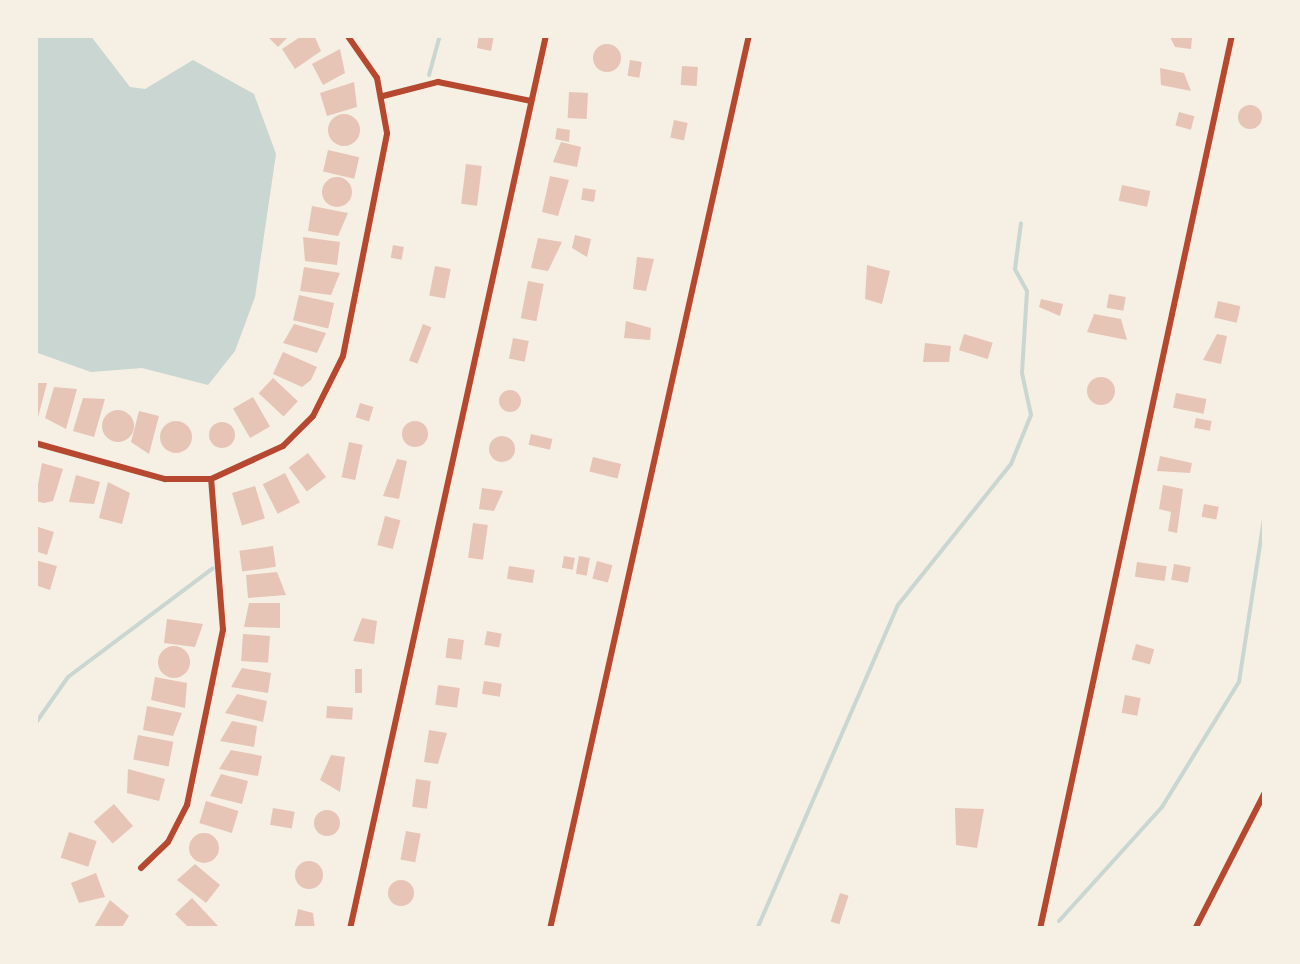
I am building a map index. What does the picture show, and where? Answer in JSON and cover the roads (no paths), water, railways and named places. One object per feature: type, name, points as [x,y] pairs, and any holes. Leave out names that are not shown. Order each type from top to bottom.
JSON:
[{"type":"street","points":[[35,443],[166,479],[211,479],[283,446],[331,392],[387,133],[383,96],[348,35]]},
{"type":"street","points":[[350,929],[546,35]]},
{"type":"street","points":[[550,929],[748,35]]},
{"type":"street","points":[[1041,929],[1232,35]]},
{"type":"street","points":[[383,96],[438,82],[531,101]]},
{"type":"street","points":[[142,868],[168,842],[186,804],[223,630],[211,479]]},
{"type":"street","points":[[1195,929],[1265,792]]},
{"type":"waterway","points":[[429,75],[440,35]]},
{"type":"waterway","points":[[757,929],[898,605],[1011,464],[1031,415],[1022,373],[1027,291],[1015,269],[1021,223]]},
{"type":"waterway","points":[[1059,921],[1162,807],[1239,682],[1265,512]]},
{"type":"waterway","points":[[35,724],[68,677],[213,568]]}]
